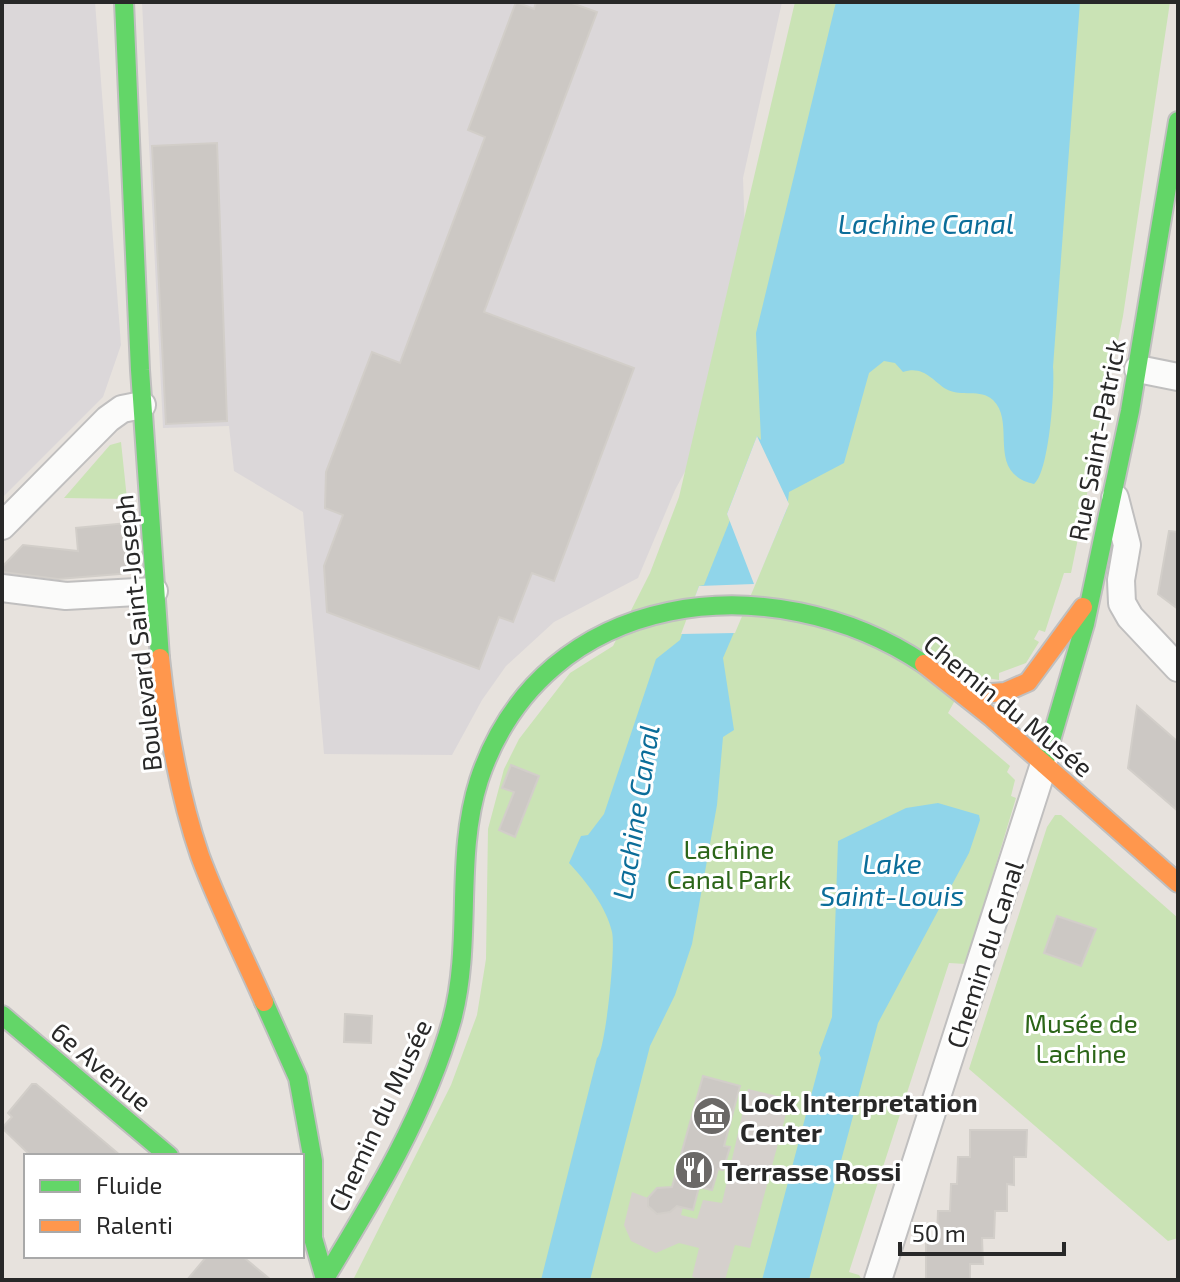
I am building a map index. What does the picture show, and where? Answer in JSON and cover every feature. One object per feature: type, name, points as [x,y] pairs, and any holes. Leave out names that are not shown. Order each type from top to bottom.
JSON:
[{"type":"street","name":"Boulevard Saint-Joseph","points":[[124,2],[142,405],[154,591],[168,717],[188,822],[302,1090],[314,1176],[313,1238],[324,1279]]},
{"type":"street","name":"Rue Saint-Patrick","points":[[1044,764],[1091,596],[1113,491],[1138,369],[1178,121]]},
{"type":"street","points":[[1138,369],[1178,377]]},
{"type":"street","points":[[2,526],[108,419],[122,409],[142,405]]},
{"type":"street","points":[[1113,491],[1127,545],[1121,580],[1122,603],[1130,617],[1178,668]]},
{"type":"street","points":[[2,588],[66,596],[154,591]]},
{"type":"street","points":[[964,695],[1010,691],[1034,677],[1091,596]]},
{"type":"street","name":"Chemin du Musée","points":[[324,1279],[372,1198],[445,1043],[462,960],[468,827],[480,778],[493,749],[528,694],[575,651],[631,621],[690,607],[746,606],[805,614],[873,636],[911,656],[964,695],[1178,883]]},
{"type":"street","name":"Chemin du Canal","points":[[878,1280],[1044,764]]},
{"type":"street","name":"6e Avenue","points":[[2,1015],[167,1154]]},
{"type":"street","points":[[304,1266],[324,1279]]},
{"type":"shaded area","points":[[2,2],[95,2],[121,345],[103,397],[2,498]]},
{"type":"shaded area","points":[[142,2],[782,2],[743,178],[752,432],[697,449],[675,490],[638,578],[554,622],[506,666],[482,700],[452,755],[324,754],[303,512],[234,471],[229,426],[163,428]]},
{"type":"shaded area","points":[[748,1089],[790,1099],[750,1248],[735,1245],[725,1280],[702,1280],[692,1277],[699,1248],[679,1243],[656,1253],[631,1241],[624,1225],[632,1192],[648,1198],[648,1206],[657,1214],[670,1212],[675,1206],[683,1207],[681,1215],[697,1219],[703,1200],[722,1203]]},
{"type":"green space","name":"Lachine Canal Park","points":[[795,2],[1170,2],[1123,316],[1071,573],[1064,573],[1045,632],[1039,630],[1034,639],[1039,642],[1026,663],[999,673],[999,680],[969,675],[948,713],[1010,766],[1007,772],[1015,780],[1011,796],[1016,798],[966,964],[949,963],[849,1272],[859,1275],[862,1280],[353,1280],[451,1085],[477,1015],[486,959],[488,829],[504,769],[519,739],[570,673],[613,646],[650,573],[679,497]]},
{"type":"green space","points":[[121,442],[127,499],[64,498],[110,445]]},
{"type":"green space","name":"Musée de Lachine","points":[[1055,815],[1061,815],[1178,918],[1178,1238],[1168,1241],[969,1069],[1047,827]]},
{"type":"water","name":"Lachine Canal","points":[[836,2],[1080,2],[1052,410],[1044,464],[1034,484],[1019,478],[1010,469],[1000,410],[988,396],[952,392],[922,372],[903,372],[895,363],[884,361],[869,373],[844,463],[789,492],[787,509],[723,658],[734,730],[723,737],[717,805],[692,944],[675,995],[650,1046],[590,1280],[541,1280],[603,1039],[612,958],[612,932],[606,914],[589,886],[569,863],[581,836],[588,835],[604,814],[656,659],[680,640],[699,586],[704,585],[730,520],[727,514],[757,436],[761,440],[756,333]]},
{"type":"water","name":"Lake Saint-Louis","points":[[938,803],[979,815],[969,853],[878,1023],[809,1280],[762,1280],[821,1058],[819,1053],[832,1017],[838,841],[906,808]]},
{"type":"pier","points":[[757,436],[789,504],[735,633],[681,634],[699,586],[754,584],[727,514]]},
{"type":"building","points":[[516,2],[534,9],[536,2],[569,2],[597,12],[484,312],[634,368],[554,581],[532,573],[513,622],[499,617],[479,669],[327,612],[324,566],[343,515],[325,508],[326,472],[372,352],[400,363],[485,137],[468,130]]},
{"type":"building","points":[[217,143],[227,421],[166,424],[152,146]]},
{"type":"building","points":[[127,523],[131,573],[58,579],[2,572],[2,567],[23,545],[78,551],[76,528]]},
{"type":"building","points":[[1169,531],[1178,532],[1178,609],[1158,594]]},
{"type":"building","points":[[1137,706],[1178,742],[1178,811],[1128,768]]},
{"type":"building","points":[[511,765],[539,776],[515,837],[499,830],[514,792],[502,788]]},
{"type":"building","points":[[1057,916],[1096,929],[1081,966],[1044,953]]},
{"type":"building","points":[[345,1014],[372,1016],[371,1043],[344,1042]]},
{"type":"building","name":"Lock Interpretation Center","points":[[703,1076],[740,1086],[724,1146],[730,1147],[723,1170],[718,1169],[712,1190],[699,1187],[693,1210],[677,1206],[670,1212],[657,1214],[648,1206],[648,1198],[657,1188],[672,1187]]},
{"type":"building","points":[[32,1084],[36,1084],[119,1154],[29,1154],[2,1128],[12,1117],[8,1113]]},
{"type":"building","points":[[970,1130],[1027,1130],[1026,1157],[1014,1157],[1014,1185],[1007,1184],[1007,1211],[995,1211],[994,1238],[982,1238],[983,1264],[970,1264],[970,1280],[926,1280],[926,1237],[937,1237],[938,1211],[950,1211],[951,1184],[957,1184],[958,1157],[970,1157]]},
{"type":"building","points":[[205,1258],[244,1258],[271,1280],[187,1280]]},
{"type":"traffic: fast","points":[[124,2],[140,370],[160,658]]},
{"type":"traffic: fast","points":[[1044,764],[1085,624],[1130,411],[1178,121]]},
{"type":"traffic: fast","points":[[324,1280],[397,1154],[441,1055],[458,990],[467,839],[479,780],[510,715],[554,666],[608,632],[669,612],[734,605],[800,612],[864,632],[924,664]]},
{"type":"traffic: fast","points":[[264,1002],[298,1078],[313,1161],[313,1238],[325,1279]]},
{"type":"traffic: fast","points":[[2,1015],[167,1154]]},
{"type":"traffic: slow","points":[[964,695],[1005,692],[1028,682],[1083,607]]},
{"type":"traffic: slow","points":[[160,658],[174,758],[192,832],[215,893],[264,1002]]},
{"type":"traffic: slow","points":[[924,664],[991,717],[1178,883]]},
{"type":"place","name":"Lock Interpretation Center","points":[[712,1116]]},
{"type":"place","name":"Terrasse Rossi","points":[[694,1170]]}]
